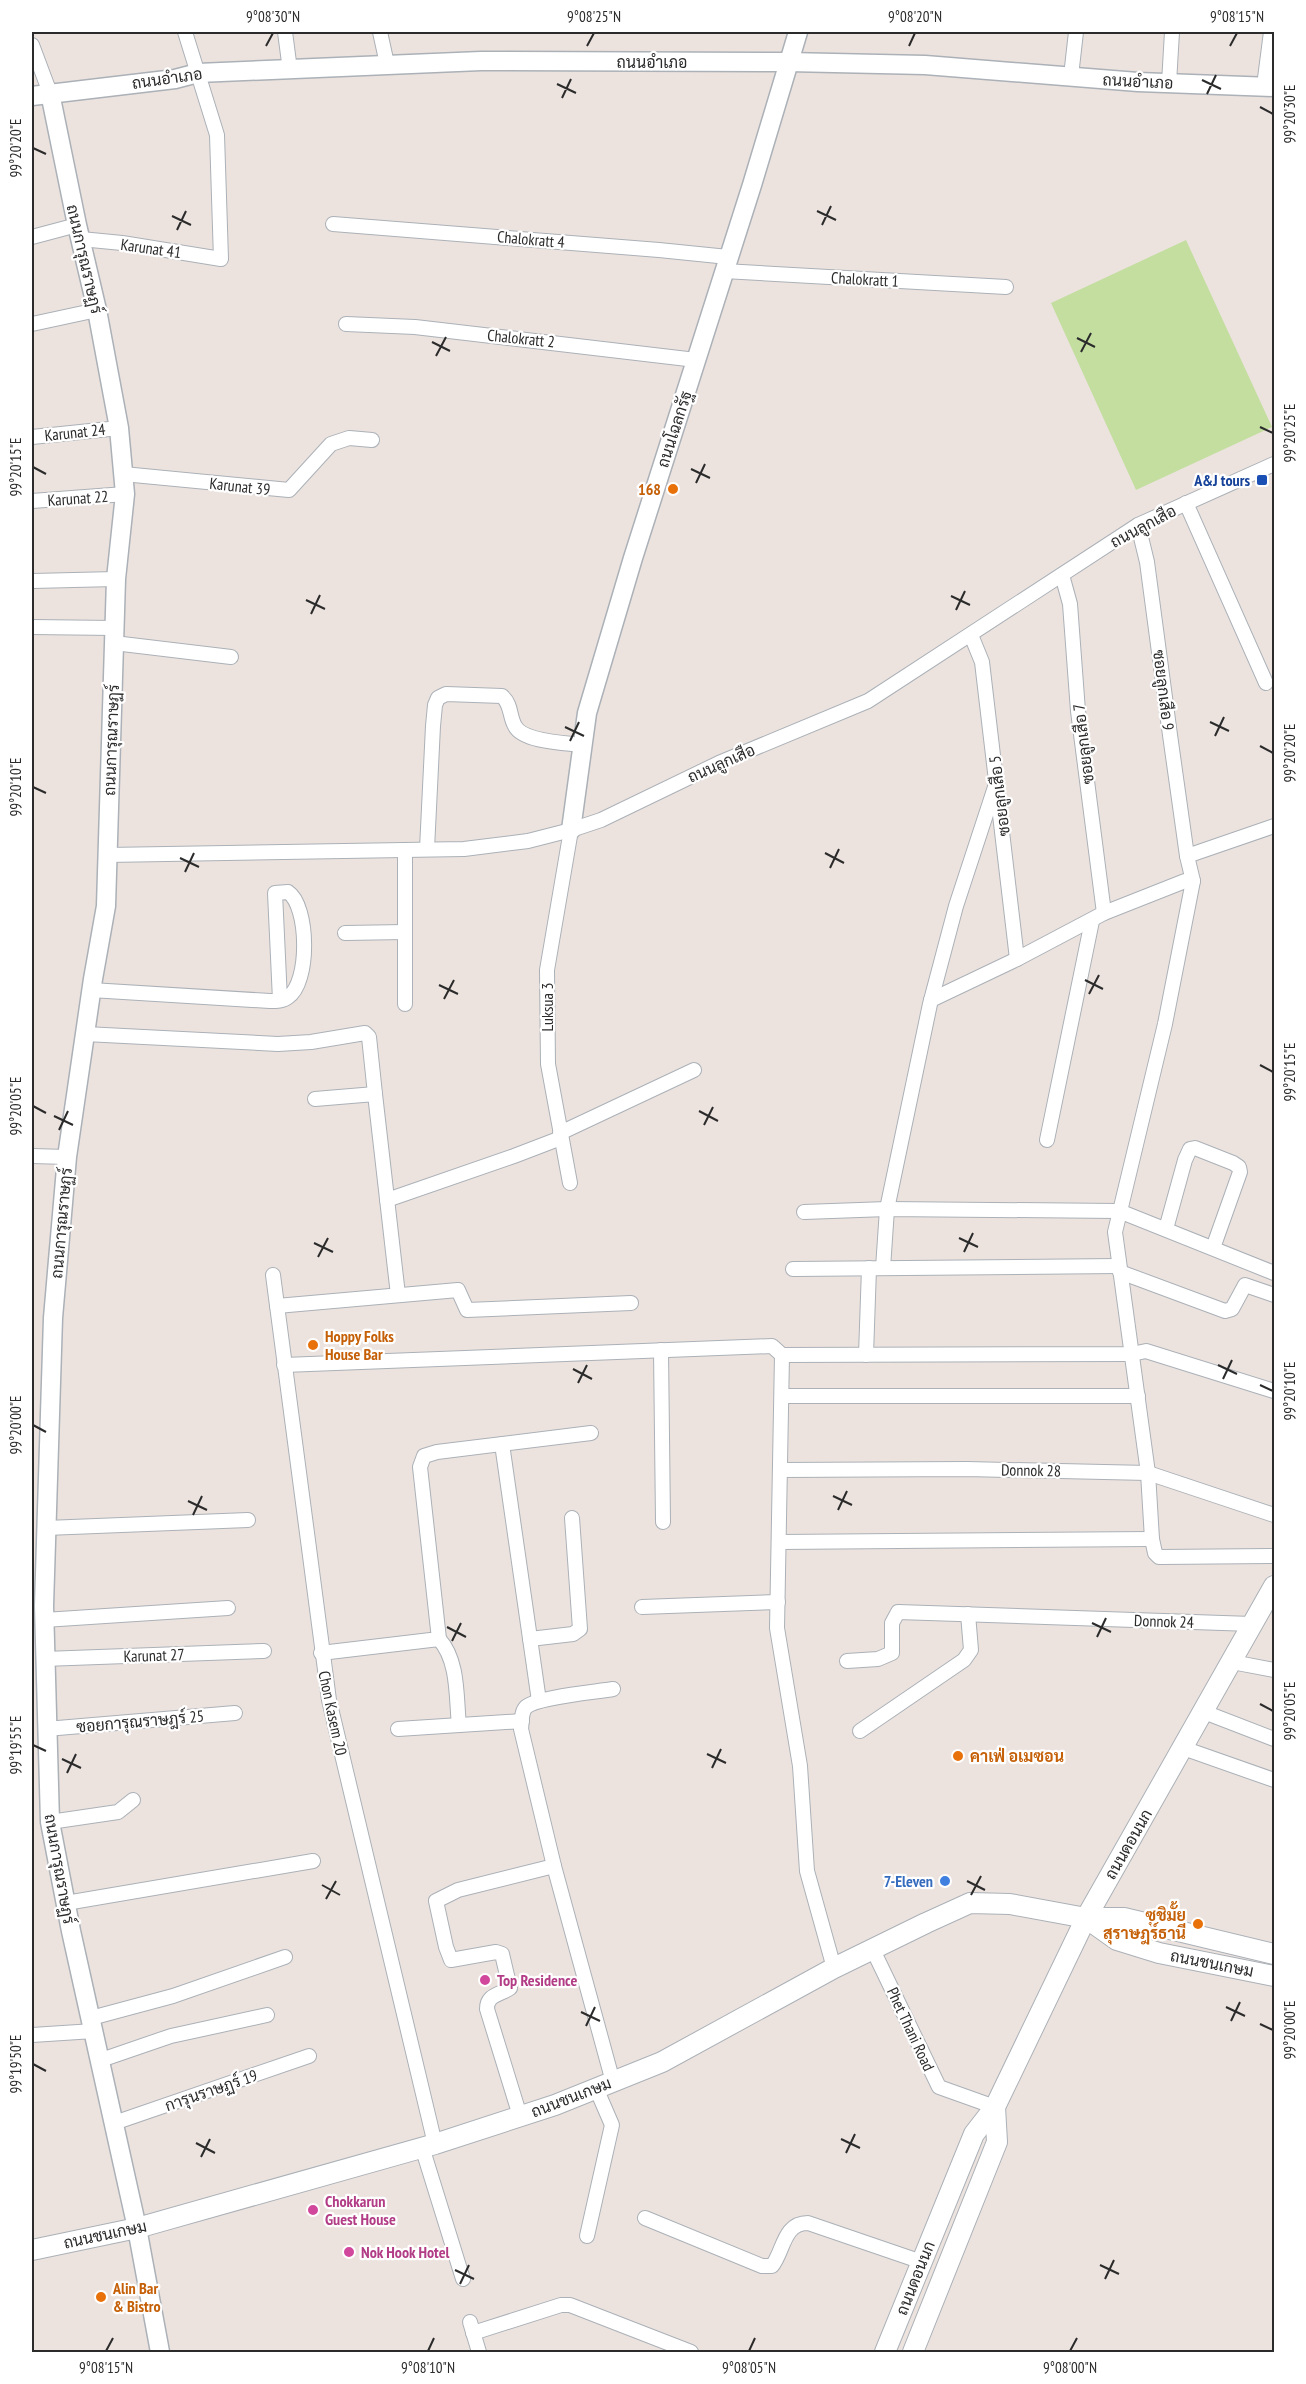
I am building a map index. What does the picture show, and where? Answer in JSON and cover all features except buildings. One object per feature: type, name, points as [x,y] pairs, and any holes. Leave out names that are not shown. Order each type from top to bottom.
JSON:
[{"type":"main road","name":"ถนนดอนนก","points":[[885,2352],[974,2134],[995,2108],[1086,1918],[1275,1586]]},
{"type":"main road","name":"ถนนชนเกษม","points":[[32,2250],[137,2228],[429,2145],[520,2116],[605,2085],[662,2062],[834,1968],[970,1903],[1010,1904],[1086,1918],[1124,1918],[1275,1954]]},
{"type":"main road","name":"ถนนชนเกษม","points":[[1086,1918],[1117,1940],[1159,1953],[1275,1976]]},
{"type":"main road","name":"ถนนดอนนก","points":[[913,2352],[997,2142],[995,2108]]},
{"type":"street","points":[[185,32],[198,73]]},
{"type":"street","points":[[285,32],[290,70]]},
{"type":"street","points":[[380,32],[387,64]]},
{"type":"street","name":"ถนนโฉลกรัฐ","points":[[571,830],[587,713],[633,558],[798,32]]},
{"type":"street","points":[[1071,76],[1076,32]]},
{"type":"street","points":[[1169,83],[1172,32]]},
{"type":"street","points":[[1269,87],[1271,32]]},
{"type":"street","points":[[32,45],[40,94]]},
{"type":"street","name":"ถนนอำเภอ","points":[[40,94],[175,79],[198,73],[482,61],[925,65],[1169,83],[1269,87]]},
{"type":"street","name":"Karunat 41","points":[[79,232],[122,243],[220,259],[217,135],[198,73]]},
{"type":"street","name":"ถนนการุณราษฏร์","points":[[40,94],[79,232],[97,310],[119,428],[125,494],[116,579],[106,906],[91,990],[67,1157],[53,1318],[46,1528],[40,1611],[50,1822],[137,2228],[160,2352]]},
{"type":"street","name":"Chalokratt 4","points":[[333,224],[659,250],[726,264]]},
{"type":"street","points":[[32,237],[79,232]]},
{"type":"street","name":"Chalokratt 1","points":[[726,264],[1006,287]]},
{"type":"street","points":[[32,324],[97,310]]},
{"type":"street","name":"Chalokratt 2","points":[[346,324],[427,328],[696,360]]},
{"type":"street","name":"Karunat 24","points":[[32,437],[119,428]]},
{"type":"street","name":"Karunat 39","points":[[123,474],[290,490],[331,444],[350,438],[372,440]]},
{"type":"street","name":"ถนนลูกเสือ","points":[[106,855],[464,849],[528,841],[601,820],[719,763],[868,701],[1138,525],[1275,464]]},
{"type":"street","name":"Karunat 22","points":[[32,501],[125,494]]},
{"type":"street","points":[[1186,503],[1266,683]]},
{"type":"street","name":"ซอยลูกเสือ 9","points":[[1138,525],[1147,562],[1193,881]]},
{"type":"street","name":"ซอยลูกเสือ 7","points":[[1062,575],[1070,604],[1078,711],[1104,913]]},
{"type":"street","points":[[32,581],[116,579]]},
{"type":"street","points":[[32,627],[114,636],[231,657]]},
{"type":"street","name":"ซอยลูกเสือ 5","points":[[971,635],[982,662],[1017,959]]},
{"type":"street","points":[[427,849],[433,726],[438,698],[446,694],[502,696],[508,702],[513,724],[519,732],[539,739],[582,745]]},
{"type":"street","points":[[883,1268],[886,1209],[931,1000],[956,906],[997,781]]},
{"type":"street","points":[[1188,856],[1275,826]]},
{"type":"street","name":"Luksua 3","points":[[570,1184],[548,1064],[547,970],[571,830]]},
{"type":"street","points":[[405,850],[405,1004]]},
{"type":"street","points":[[931,1000],[1017,959],[1104,913],[1185,881],[1193,881],[1165,1024],[1114,1232],[1148,1473],[1155,1553],[1158,1557],[1275,1556]]},
{"type":"street","points":[[91,990],[270,1001],[280,999],[288,997],[304,962],[305,948],[300,914],[288,892],[275,893],[280,999]]},
{"type":"street","points":[[1047,1140],[1092,921]]},
{"type":"street","points":[[345,933],[405,932]]},
{"type":"street","points":[[85,1034],[278,1044],[312,1042],[365,1033],[369,1037],[398,1295]]},
{"type":"street","points":[[387,1200],[514,1156],[694,1070]]},
{"type":"street","points":[[315,1099],[375,1094]]},
{"type":"street","points":[[1166,1229],[1190,1149],[1195,1148],[1233,1162],[1239,1167],[1240,1172],[1213,1248]]},
{"type":"street","points":[[32,1156],[67,1157]]},
{"type":"street","points":[[804,1212],[886,1209],[1119,1211],[1275,1272]]},
{"type":"street","points":[[866,1355],[868,1268]]},
{"type":"street","points":[[793,1269],[1119,1269],[1225,1311],[1232,1309],[1245,1285],[1275,1295]]},
{"type":"street","name":"Chon Kasem 20","points":[[273,1275],[328,1700],[429,2145],[463,2279]]},
{"type":"street","points":[[277,1306],[458,1290],[467,1310],[631,1303]]},
{"type":"street","points":[[284,1365],[772,1346],[782,1355],[1132,1354],[1146,1351],[1275,1391]]},
{"type":"street","points":[[661,1350],[663,1522]]},
{"type":"street","points":[[782,1355],[777,1628],[800,1766],[807,1871],[834,1968]]},
{"type":"street","points":[[782,1396],[1138,1396]]},
{"type":"street","points":[[459,1725],[454,1670],[447,1647],[439,1639],[420,1467],[424,1456],[437,1452],[591,1433]]},
{"type":"street","points":[[502,1444],[539,1701]]},
{"type":"street","name":"Donnok 28","points":[[780,1470],[967,1469],[1148,1473],[1275,1515]]},
{"type":"street","points":[[530,1639],[573,1634],[580,1629],[572,1518]]},
{"type":"street","points":[[46,1528],[248,1520]]},
{"type":"street","points":[[779,1542],[1152,1539]]},
{"type":"street","points":[[642,1607],[778,1602]]},
{"type":"street","points":[[40,1611],[228,1608]]},
{"type":"street","name":"Donnok 24","points":[[847,1661],[878,1659],[892,1653],[892,1623],[898,1612],[1252,1624]]},
{"type":"street","points":[[860,1731],[964,1660],[970,1650],[968,1614]]},
{"type":"street","points":[[321,1653],[439,1639]]},
{"type":"street","name":"Karunat 27","points":[[44,1659],[264,1651]]},
{"type":"street","points":[[1232,1662],[1275,1670]]},
{"type":"street","points":[[587,2236],[612,2125],[605,2085],[521,1729],[522,1712],[527,1706],[539,1701],[613,1689]]},
{"type":"street","points":[[1204,1712],[1275,1739]]},
{"type":"street","name":"ซอยการุณราษฎร์ 25","points":[[46,1728],[235,1713]]},
{"type":"street","points":[[398,1729],[522,1721]]},
{"type":"street","points":[[1183,1748],[1275,1780]]},
{"type":"street","points":[[50,1822],[118,1812],[133,1800]]},
{"type":"street","points":[[66,1902],[313,1861]]},
{"type":"street","points":[[520,2116],[488,2009],[488,2000],[491,1997],[510,1988],[502,1954],[496,1952],[451,1960],[436,1901],[458,1890],[554,1866]]},
{"type":"street","name":"Phet Thani Road","points":[[873,1950],[939,2087],[995,2108]]},
{"type":"street","points":[[32,2035],[93,2025],[285,1956]]},
{"type":"street","points":[[101,2060],[171,2036],[267,2015]]},
{"type":"street","name":"การุนราษฏร์ 19","points":[[114,2123],[309,2056]]},
{"type":"street","points":[[645,2218],[762,2266],[772,2266],[792,2227],[799,2223],[808,2223],[922,2262]]},
{"type":"street","points":[[479,2352],[471,2327],[561,2305],[570,2305],[691,2352]]},
{"type":"green space","points":[[1186,240],[1272,427],[1136,490],[1051,303]]},
{"type":"place","name":"A&J tours","points":[[1262,480]]},
{"type":"place","name":"168","points":[[673,489]]},
{"type":"place","name":"Hoppy Folks House Bar","points":[[313,1345]]},
{"type":"place","name":"คาเฟ่ อเมซอน","points":[[958,1756]]},
{"type":"place","name":"7-Eleven","points":[[945,1881]]},
{"type":"place","name":"ซูชิมั้ย สุราษฎร์ธานี","points":[[1198,1924]]},
{"type":"place","name":"Top Residence","points":[[485,1980]]},
{"type":"place","name":"Chokkarun Guest House","points":[[313,2210]]},
{"type":"place","name":"Nok Hook Hotel","points":[[349,2252]]},
{"type":"place","name":"Alin Bar & Bistro","points":[[101,2297]]}]
